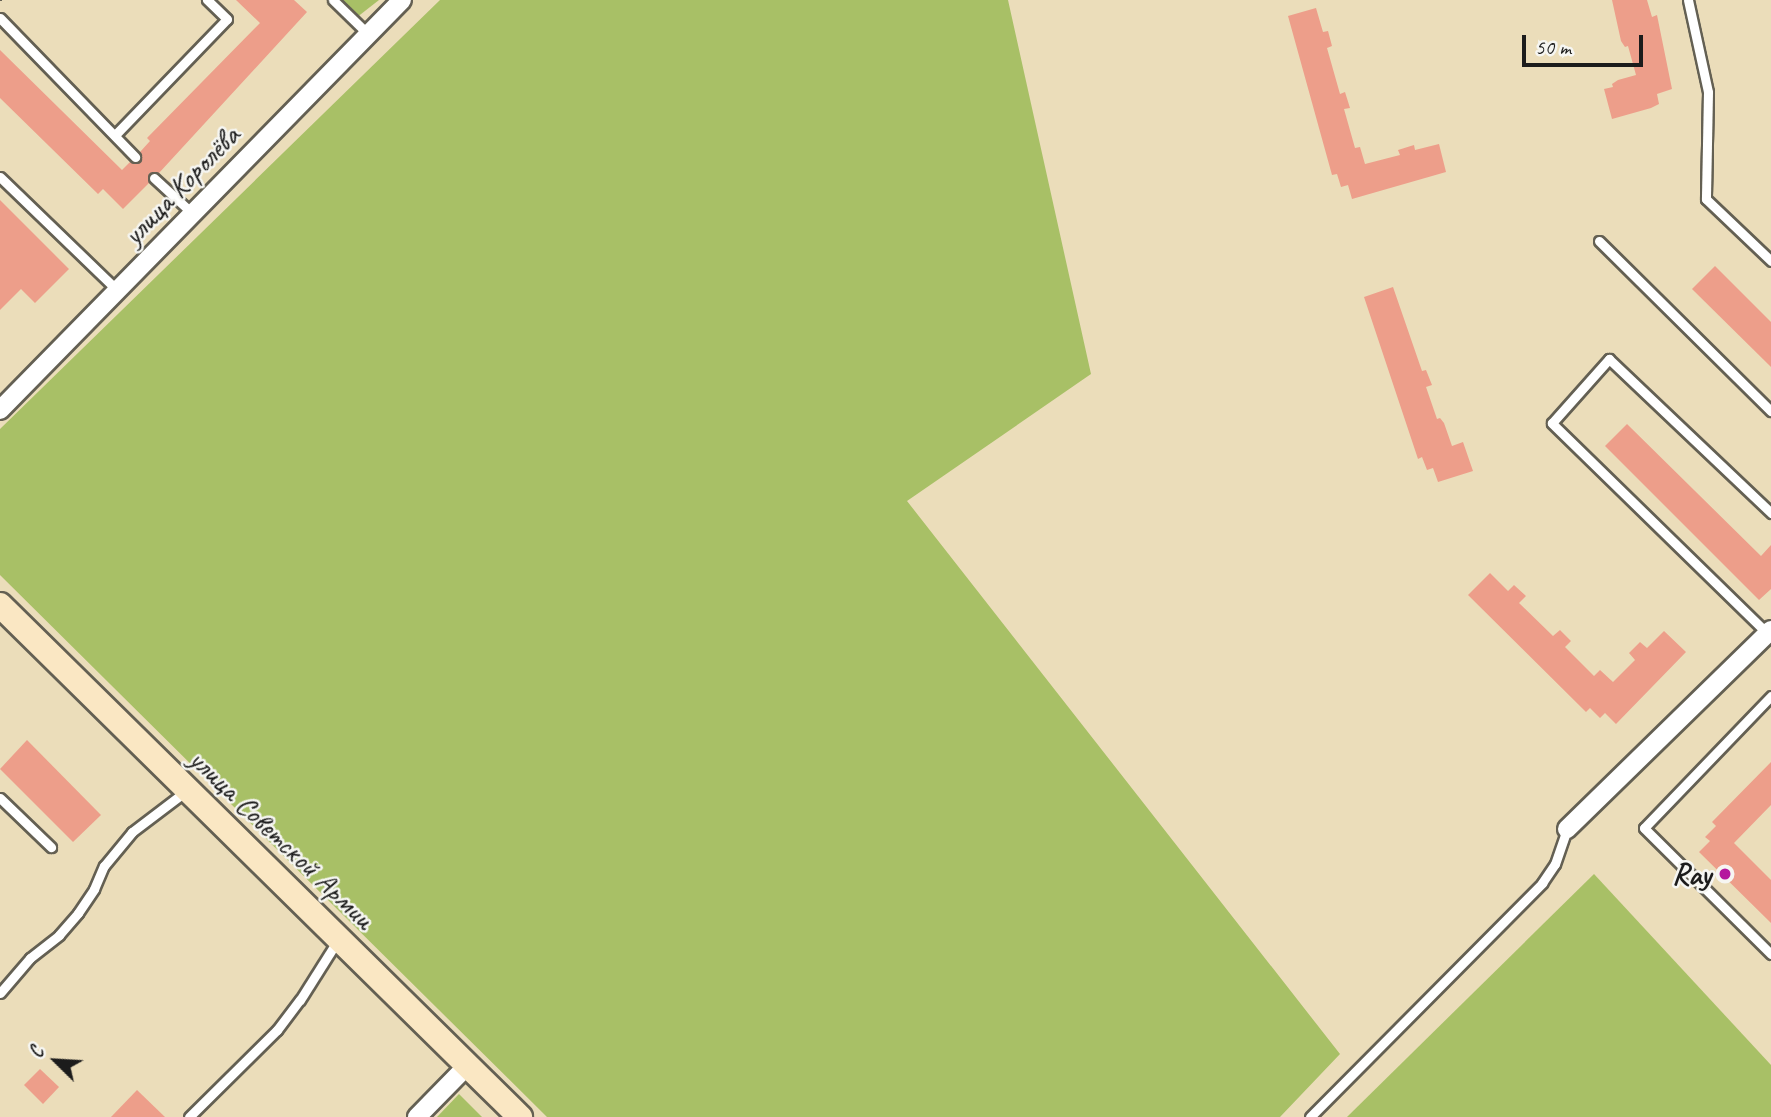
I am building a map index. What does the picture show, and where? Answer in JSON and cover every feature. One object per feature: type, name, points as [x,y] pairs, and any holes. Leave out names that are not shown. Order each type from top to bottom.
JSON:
[{"type":"main road","name":"улица Советской Армии","points":[[0,606],[520,1117]]},
{"type":"street","name":"улица Королёва","points":[[0,410],[402,0]]},
{"type":"street","points":[[1567,829],[1770,634]]},
{"type":"street","points":[[417,1117],[468,1065]]},
{"type":"lane","points":[[115,135],[227,19],[207,0]]},
{"type":"lane","points":[[333,0],[368,34]]},
{"type":"lane","points":[[1688,0],[1708,92],[1706,199],[1771,261]]},
{"type":"lane","points":[[0,18],[135,157]]},
{"type":"lane","points":[[0,177],[117,290]]},
{"type":"lane","points":[[154,178],[192,213]]},
{"type":"lane","points":[[1599,241],[1771,411]]},
{"type":"lane","points":[[1770,634],[1552,423],[1609,359],[1771,513]]},
{"type":"lane","points":[[1771,696],[1644,828],[1771,954]]},
{"type":"lane","points":[[1763,704],[1771,711]]},
{"type":"lane","points":[[0,993],[30,958],[59,935],[78,913],[94,889],[104,866],[132,832],[187,789]]},
{"type":"lane","points":[[0,798],[51,847]]},
{"type":"lane","points":[[1310,1117],[1542,883],[1555,864],[1567,829]]},
{"type":"lane","points":[[189,1117],[276,1030],[300,1000],[339,938]]},
{"type":"green space","points":[[332,0],[379,0],[356,18]]},
{"type":"green space","points":[[440,0],[1008,0],[1091,374],[907,501],[1340,1054],[1280,1117],[547,1117],[0,575],[0,429]]},
{"type":"green space","points":[[1594,874],[1771,1065],[1771,1117],[1347,1117]]},
{"type":"green space","points":[[459,1094],[482,1117],[437,1117]]},
{"type":"building","points":[[236,0],[294,0],[307,12],[159,173],[149,173],[149,183],[123,209],[103,189],[98,194],[0,98],[0,50],[122,170],[130,162],[137,164],[142,158],[140,152],[150,141],[147,138],[260,23]]},
{"type":"building","points":[[1612,0],[1647,0],[1652,17],[1657,15],[1672,89],[1657,94],[1659,104],[1651,108],[1612,119],[1604,89],[1613,87],[1612,84],[1618,80],[1636,75],[1628,46],[1625,47],[1621,41]]},
{"type":"building","points":[[1316,8],[1323,32],[1328,31],[1332,46],[1327,48],[1340,94],[1345,92],[1350,108],[1344,109],[1355,148],[1360,147],[1365,164],[1400,155],[1398,150],[1414,145],[1415,150],[1439,144],[1446,172],[1352,199],[1348,185],[1341,187],[1337,174],[1332,175],[1288,16]]},
{"type":"building","points":[[0,200],[69,269],[35,303],[21,289],[0,310]]},
{"type":"building","points":[[1715,266],[1771,322],[1771,367],[1692,289]]},
{"type":"building","points":[[1393,287],[1422,371],[1426,370],[1432,385],[1426,387],[1437,419],[1440,418],[1444,423],[1452,446],[1463,442],[1473,471],[1438,482],[1433,468],[1427,470],[1422,457],[1418,459],[1364,297]]},
{"type":"building","points":[[1627,424],[1761,556],[1771,545],[1771,589],[1759,600],[1605,446]]},
{"type":"building","points":[[1490,573],[1508,591],[1514,585],[1526,596],[1519,603],[1553,636],[1560,630],[1571,641],[1565,647],[1594,676],[1600,670],[1613,682],[1635,660],[1629,653],[1640,642],[1647,648],[1664,631],[1686,652],[1616,724],[1605,713],[1600,718],[1590,708],[1586,712],[1468,595]]},
{"type":"building","points":[[27,740],[101,815],[73,842],[0,769]]},
{"type":"building","points":[[1771,762],[1771,805],[1734,843],[1771,880],[1771,923],[1699,852],[1710,841],[1705,837],[1716,826],[1712,822]]},
{"type":"building","points":[[40,1069],[59,1087],[43,1104],[24,1085]]},
{"type":"building","points":[[137,1090],[165,1117],[111,1117]]},
{"type":"place","name":"Ray","points":[[1725,874]]}]
